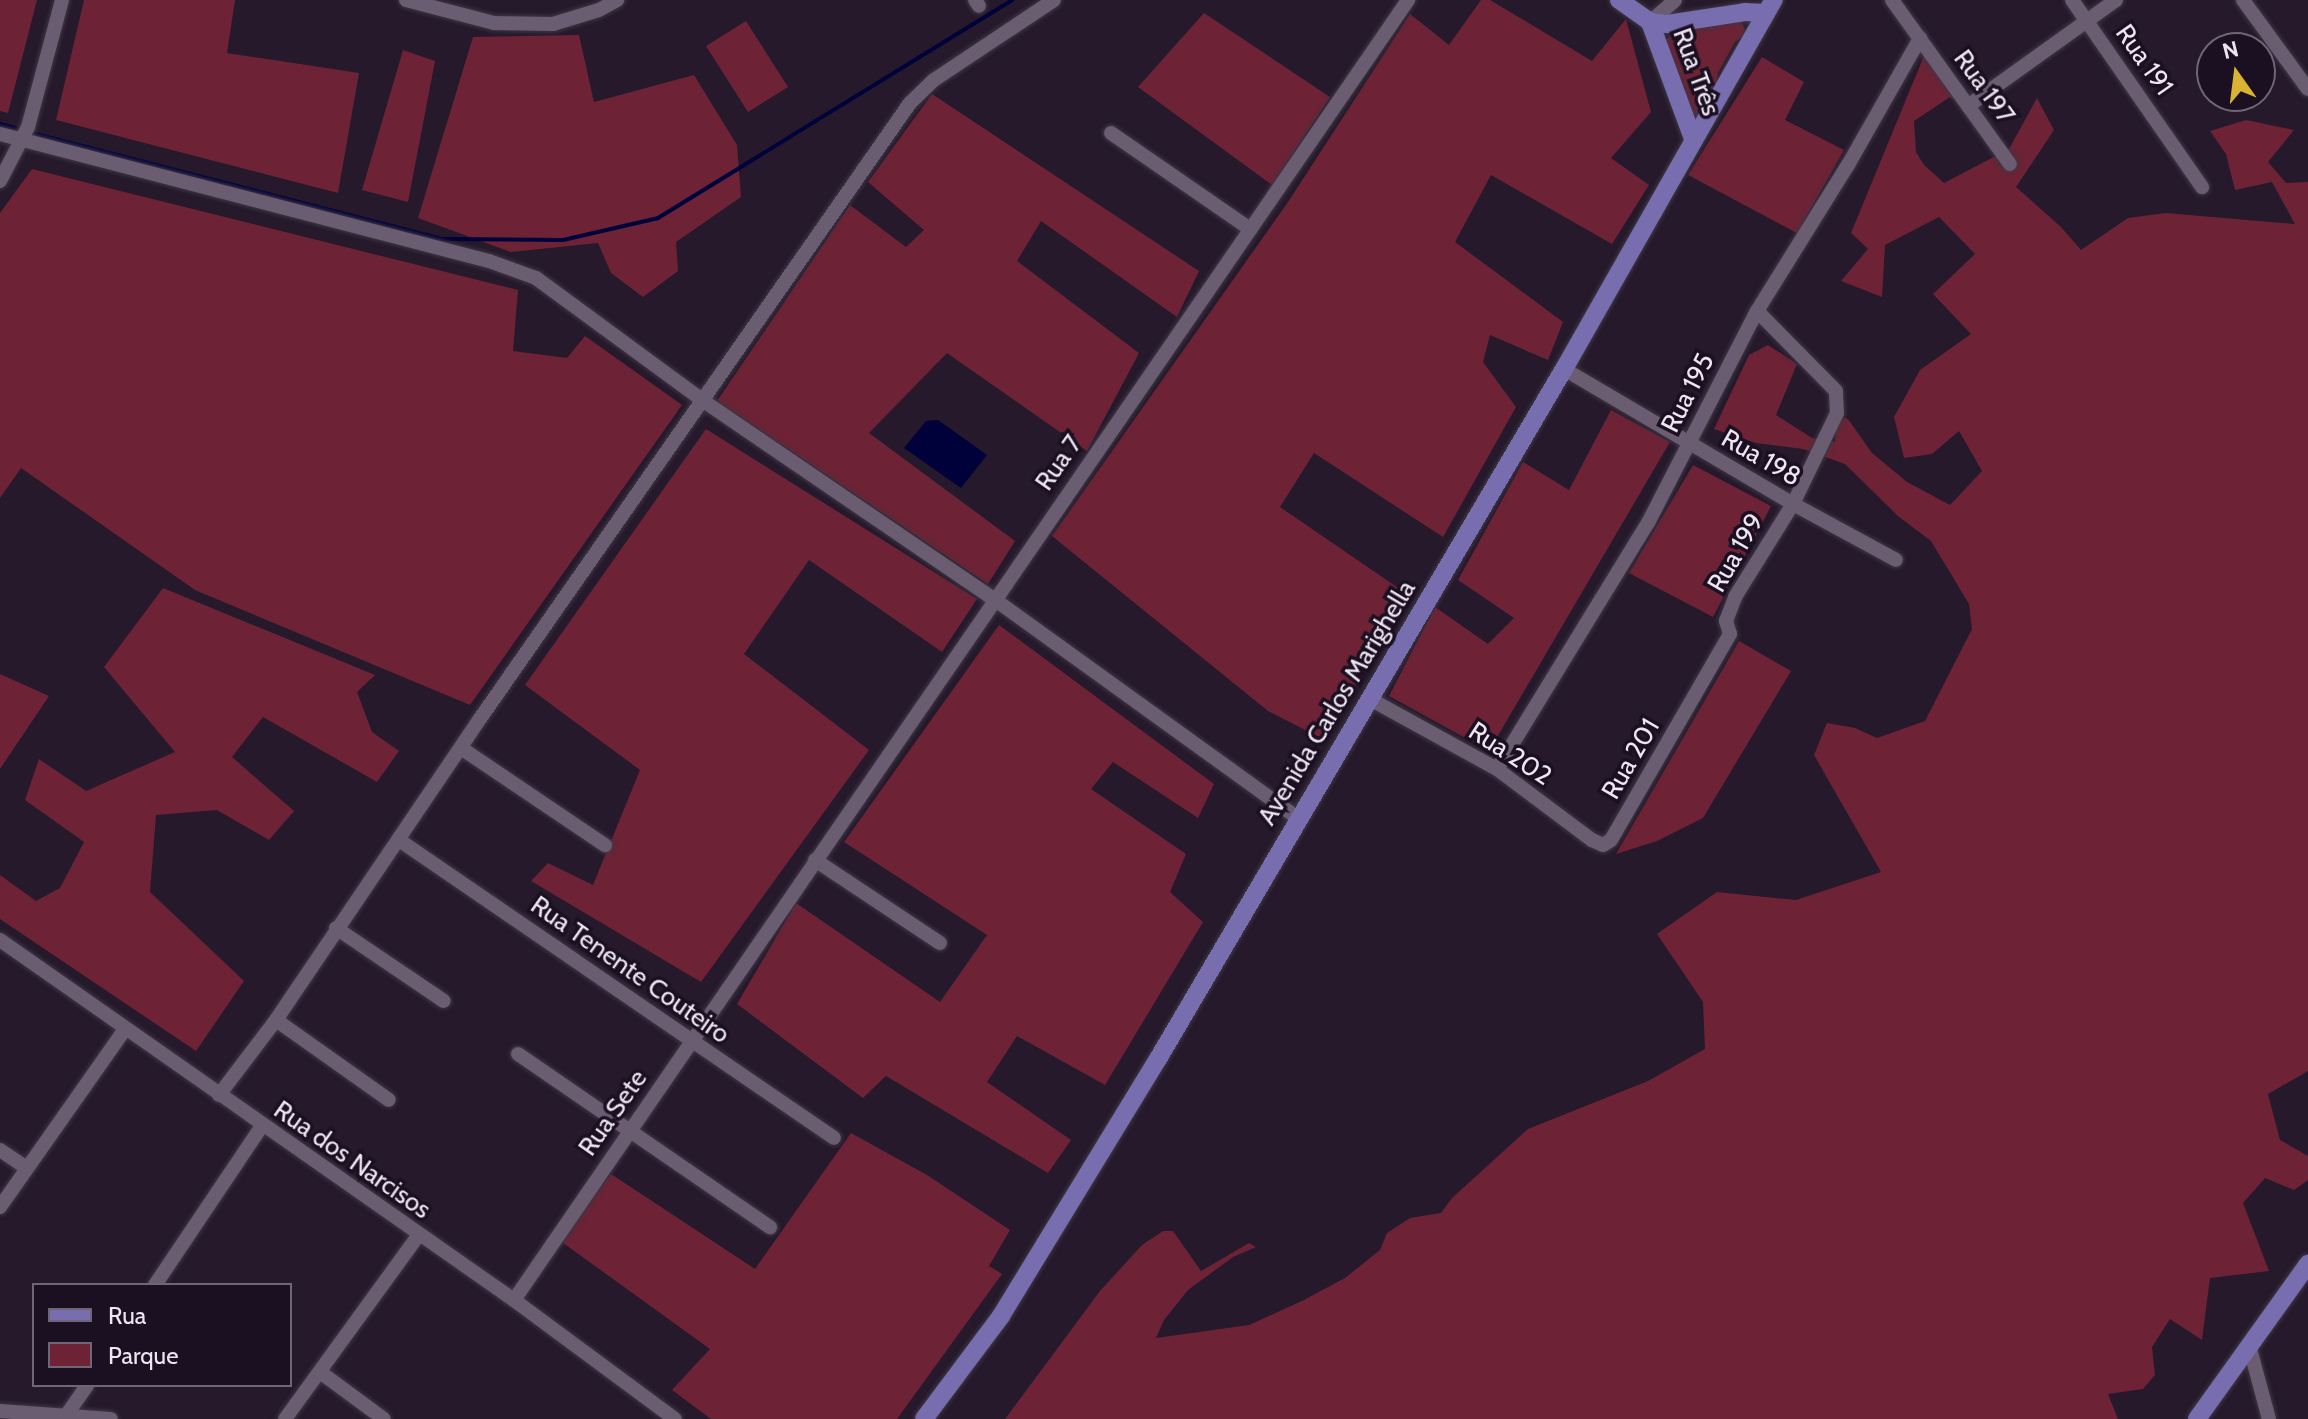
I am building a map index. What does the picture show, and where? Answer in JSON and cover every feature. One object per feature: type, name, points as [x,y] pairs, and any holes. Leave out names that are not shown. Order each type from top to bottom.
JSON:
[{"type":"main road","name":"Rua Três","points":[[1619,0],[1650,22],[1667,24],[1745,12],[1764,4]]},
{"type":"main road","name":"Avenida Carlos Marighella","points":[[924,1419],[1001,1316],[1158,1059],[1564,369],[1693,139],[1764,4]]},
{"type":"main road","name":"Rua Três","points":[[1650,22],[1693,139]]},
{"type":"main road","points":[[2197,1419],[2308,1264]]},
{"type":"street","points":[[0,181],[23,140],[62,0]]},
{"type":"street","points":[[406,0],[494,23],[553,24],[599,10],[617,0]]},
{"type":"street","points":[[219,1095],[276,1020],[477,723],[910,103],[934,80],[1054,0]]},
{"type":"street","name":"Rua 7","points":[[750,953],[1408,0]]},
{"type":"street","name":"Rua 197","points":[[1892,0],[2010,164]]},
{"type":"street","name":"Rua 191","points":[[2072,0],[2202,187]]},
{"type":"street","points":[[1968,106],[2116,0]]},
{"type":"street","points":[[2243,0],[2308,89]]},
{"type":"street","points":[[1650,22],[1673,1]]},
{"type":"street","name":"Rua 195","points":[[1497,769],[1642,534],[1757,311],[1848,165],[1920,38]]},
{"type":"street","points":[[1111,133],[1250,229]]},
{"type":"street","points":[[0,134],[288,207],[523,272],[702,400],[994,599],[1298,818]]},
{"type":"street","points":[[1757,311],[1818,370],[1836,391],[1838,400],[1830,432],[1793,504]]},
{"type":"street","name":"Rua 198","points":[[1564,369],[1793,504],[1896,560]]},
{"type":"street","name":"Rua 199","points":[[1686,711],[1730,634],[1726,621],[1735,597],[1793,504]]},
{"type":"street","name":"Rua 202","points":[[1370,699],[1497,769],[1592,840],[1603,845],[1611,840],[1617,830]]},
{"type":"street","name":"Rua 201","points":[[1617,830],[1686,711]]},
{"type":"street","points":[[461,748],[605,845]]},
{"type":"street","name":"Rua Tenente Couteiro","points":[[399,840],[834,1138]]},
{"type":"street","points":[[815,860],[940,943]]},
{"type":"street","points":[[336,928],[444,1001]]},
{"type":"street","name":"Rua dos Narcisos","points":[[0,940],[418,1236],[514,1300],[675,1419]]},
{"type":"street","name":"Rua Sete","points":[[514,1300],[750,953]]},
{"type":"street","points":[[276,1020],[389,1100]]},
{"type":"street","points":[[0,1207],[125,1029]]},
{"type":"street","points":[[518,1054],[770,1227]]},
{"type":"street","points":[[156,1283],[262,1126]]},
{"type":"street","points":[[0,1150],[27,1168]]},
{"type":"street","points":[[285,1419],[418,1236]]},
{"type":"street","points":[[2249,1345],[2269,1419]]},
{"type":"street","points":[[320,1372],[384,1419]]},
{"type":"street","points":[[65,1417],[86,1387]]},
{"type":"street","points":[[0,1411],[111,1419]]},
{"type":"green space","points":[[0,0],[37,0],[8,113],[0,111]]},
{"type":"green space","points":[[84,0],[235,0],[227,53],[359,73],[338,193],[56,120]]},
{"type":"green space","points":[[1481,0],[1490,0],[1592,61],[1626,19],[1651,112],[1611,158],[1649,185],[1612,244],[1491,175],[1455,242],[1563,322],[1548,360],[1490,335],[1483,362],[1516,407],[1443,537],[1314,453],[1280,507],[1410,596],[1323,739],[1268,711],[1052,536],[1288,202],[1410,14],[1449,45]]},
{"type":"green space","points":[[1204,13],[1330,97],[1272,185],[1138,87]]},
{"type":"green space","points":[[746,21],[788,87],[748,112],[706,46]]},
{"type":"green space","points":[[1742,21],[1746,34],[1735,42],[1718,73],[1716,88],[1697,121],[1691,118],[1665,42],[1673,31]]},
{"type":"green space","points":[[579,35],[594,102],[694,75],[737,145],[741,197],[676,242],[678,271],[643,297],[611,273],[598,243],[511,252],[418,218],[473,37]]},
{"type":"green space","points":[[403,50],[435,61],[408,202],[362,190]]},
{"type":"green space","points":[[1926,51],[1958,87],[1956,101],[1950,97],[1914,121],[1916,152],[1924,165],[1944,183],[2009,149],[2037,98],[2054,130],[2016,187],[2061,227],[2081,250],[2128,218],[2166,213],[2295,224],[2272,182],[2235,190],[2226,154],[2210,131],[2246,120],[2294,130],[2268,162],[2286,183],[2308,182],[2308,1071],[2268,1094],[2280,1140],[2308,1156],[2308,1180],[2294,1190],[2265,1178],[2243,1203],[2269,1271],[2210,1278],[2202,1340],[2170,1319],[2152,1347],[2155,1375],[2143,1389],[2108,1394],[2118,1419],[1005,1419],[1100,1291],[1142,1245],[1163,1231],[1173,1231],[1201,1271],[1249,1243],[1256,1247],[1233,1257],[1188,1290],[1164,1320],[1156,1338],[1249,1325],[1304,1300],[1345,1278],[1380,1250],[1387,1233],[1410,1218],[1441,1213],[1452,1198],[1528,1129],[1648,1081],[1705,1049],[1703,1002],[1657,934],[1717,892],[1796,900],[1881,872],[1814,755],[1827,723],[1855,728],[1877,738],[1925,721],[1972,629],[1969,604],[1931,541],[1898,516],[1845,464],[1803,449],[1756,443],[1714,429],[1749,355],[1768,345],[1797,364],[1776,415],[1812,438],[1835,442],[1836,415],[1848,419],[1872,453],[1907,482],[1950,505],[1982,471],[1959,431],[1932,454],[1904,458],[1894,417],[1920,370],[1971,334],[1933,294],[1975,254],[1939,217],[1885,245],[1882,297],[1841,281],[1868,249],[1851,233]]},
{"type":"green space","points":[[1762,57],[1804,82],[1785,120],[1844,150],[1797,233],[1688,175]]},
{"type":"green space","points":[[932,94],[1199,271],[1177,317],[1041,221],[1017,261],[1139,353],[1087,451],[947,353],[869,433],[1015,541],[988,584],[717,401],[850,205],[906,247],[924,230],[868,182]]},
{"type":"green space","points":[[32,169],[518,290],[513,351],[567,358],[585,336],[682,405],[470,705],[195,590],[21,468],[0,498],[0,213]]},
{"type":"green space","points":[[1611,410],[1670,442],[1489,751],[1389,696],[1435,607],[1488,644],[1514,618],[1458,580],[1523,462],[1569,490]]},
{"type":"green space","points":[[706,429],[977,599],[942,652],[809,560],[744,654],[869,750],[701,982],[531,881],[548,863],[593,885],[640,770],[525,685]]},
{"type":"green space","points":[[1693,465],[1771,506],[1713,617],[1629,573]]},
{"type":"green space","points":[[163,588],[375,675],[357,692],[372,732],[399,751],[377,782],[263,717],[232,757],[294,811],[269,840],[217,810],[156,815],[150,892],[244,981],[196,1051],[0,919],[0,875],[36,901],[60,888],[84,842],[25,800],[39,759],[86,791],[175,752],[104,667]]},
{"type":"green space","points":[[999,625],[1214,784],[1198,818],[1113,762],[1091,789],[1186,854],[1170,892],[1203,922],[1105,1085],[1017,1036],[987,1082],[1071,1140],[1048,1173],[886,1076],[863,1098],[737,1004],[796,903],[940,1002],[987,935],[844,842]]},
{"type":"green space","points":[[1739,641],[1791,671],[1703,818],[1657,841],[1616,854]]},
{"type":"green space","points":[[0,674],[49,696],[0,769]]},
{"type":"green space","points":[[851,1133],[927,1175],[1010,1230],[989,1266],[1002,1274],[897,1419],[711,1419],[672,1390],[710,1349],[559,1240],[611,1174],[755,1269]]},
{"type":"shaded area","points":[[938,420],[987,455],[961,488],[904,448],[926,421]]},
{"type":"waterway","points":[[36,134],[443,239],[563,240],[658,218],[1012,0]]},
{"type":"waterway","points":[[0,124],[16,128]]}]
